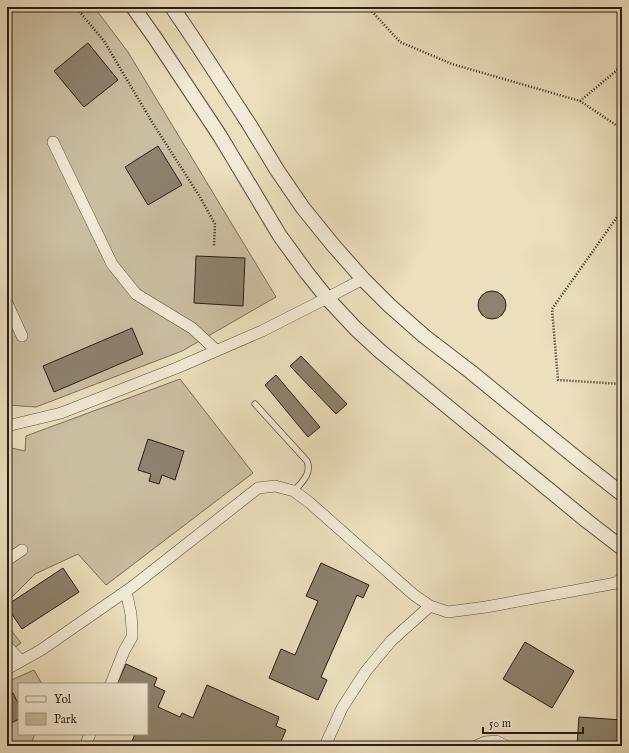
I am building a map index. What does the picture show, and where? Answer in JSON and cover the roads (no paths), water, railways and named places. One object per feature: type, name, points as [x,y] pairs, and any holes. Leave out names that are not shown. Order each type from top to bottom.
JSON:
[{"type":"street","points":[[133,7],[220,136],[280,236],[327,298],[381,352],[622,548]]},
{"type":"street","points":[[172,7],[249,124],[276,170],[303,208],[363,279],[389,305],[424,336],[622,494]]},
{"type":"street","points":[[53,142],[112,264],[136,294],[192,328],[216,350]]},
{"type":"street","points":[[7,426],[60,413],[178,367],[262,330],[363,279]]},
{"type":"street","points":[[7,302],[22,336]]},
{"type":"street","points":[[7,668],[41,650],[126,591],[258,488],[275,486],[294,491],[310,503],[414,596],[430,606],[448,612],[486,607],[616,583],[622,578]]},
{"type":"street","points":[[7,560],[22,550]]},
{"type":"street","points":[[111,683],[124,651],[132,637],[131,614],[126,591]]},
{"type":"street","points":[[325,746],[342,708],[366,671],[391,641],[430,606]]},
{"type":"street","points":[[7,646],[21,661]]},
{"type":"street","points":[[85,746],[90,735]]},
{"type":"street","points":[[476,746],[485,742],[496,741],[506,746]]},
{"type":"lane","points":[[255,404],[307,461],[309,469],[308,475],[294,491]]}]
